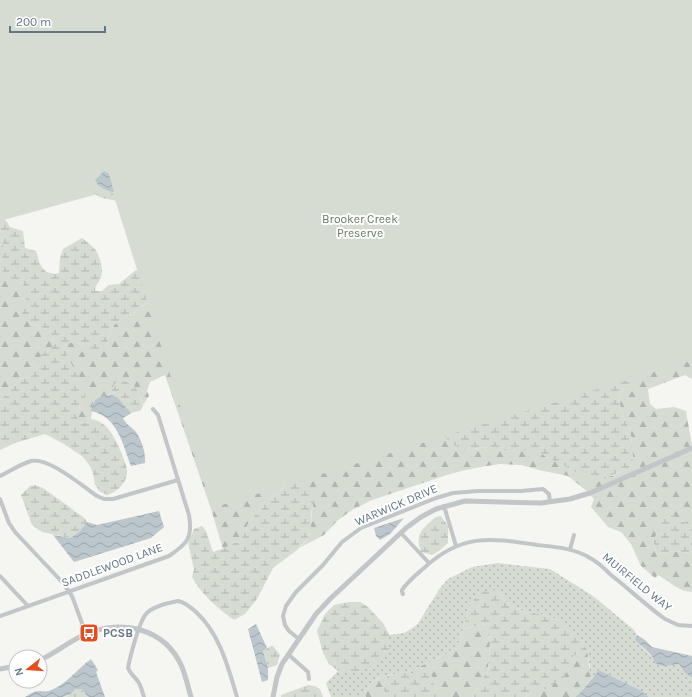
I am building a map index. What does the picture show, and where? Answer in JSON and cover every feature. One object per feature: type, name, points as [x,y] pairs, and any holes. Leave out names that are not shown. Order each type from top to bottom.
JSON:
[{"type":"street","name":"SADDLEWOOD LANE","points":[[0,616],[169,556],[183,547],[191,526],[189,515],[158,415],[153,409]]},
{"type":"street","points":[[273,697],[277,677],[282,664],[325,604],[400,533],[417,519],[444,506],[468,501],[524,504],[570,499],[590,493],[692,448]]},
{"type":"street","points":[[0,476],[32,461],[43,461],[52,465],[97,496],[104,499],[113,499],[178,480]]},
{"type":"street","name":"WARWICK DRIVE","points":[[299,639],[289,631],[285,625],[283,616],[286,606],[296,592],[324,565],[342,542],[361,528],[453,493],[543,489],[550,494],[550,502]]},
{"type":"street","points":[[0,499],[9,522],[15,532],[63,583],[72,596],[86,634]]},
{"type":"street","points":[[444,506],[456,546]]},
{"type":"street","points":[[400,533],[429,563]]},
{"type":"street","points":[[570,550],[574,535]]},
{"type":"street","name":"MUIRFIELD WAY","points":[[403,594],[402,592],[404,587],[429,563],[456,546],[470,541],[488,539],[582,553],[596,562],[665,619],[678,625],[692,626]]},
{"type":"street","points":[[0,576],[28,606]]},
{"type":"street","points":[[144,697],[137,679],[128,668],[139,629],[146,613],[152,609],[178,601],[189,605],[209,626],[223,653],[237,697]]},
{"type":"street","points":[[48,656],[70,642],[86,634],[104,628],[115,627],[139,629],[157,638],[173,653],[182,668],[191,697]]},
{"type":"street","points":[[289,655],[308,672],[309,679]]},
{"type":"green space","name":"Brooker Creek Preserve","points":[[0,0],[692,0],[692,360],[212,508],[112,190],[0,221]]},
{"type":"green space","points":[[521,0],[567,0],[656,365],[639,384],[625,385],[619,396],[621,411],[631,435],[633,462],[629,470],[622,471],[604,479],[594,480],[583,476],[534,450],[502,450],[489,447],[463,450],[449,442],[441,431],[150,302],[140,307],[132,315],[121,319],[114,325],[110,331],[107,344],[99,356],[91,357],[79,343],[65,343],[67,356],[79,378],[85,396],[76,414],[79,421],[86,423],[91,419],[96,420],[105,426],[117,443],[126,466],[126,479],[118,489],[107,495],[99,491],[95,484],[90,466],[83,457],[64,444],[45,434],[15,443],[0,450],[0,400],[19,380],[33,375],[42,353],[49,350],[55,344],[49,330],[29,323],[22,316],[22,307],[26,299],[26,288],[21,283],[4,275],[2,262],[5,250],[2,233],[0,231],[0,219],[5,219],[10,227],[23,231],[25,248],[36,251],[40,264],[46,272],[55,274],[59,273],[60,257],[63,249],[82,238],[93,247],[100,260],[102,273],[95,291],[102,291],[109,285],[119,284],[136,270],[144,270],[117,201],[102,198],[90,192]]},
{"type":"green space","points":[[0,231],[2,233],[5,250],[4,275],[21,283],[26,288],[26,299],[22,308],[29,323],[49,330],[55,344],[33,375],[19,380],[0,400]]},
{"type":"green space","points":[[256,279],[463,450],[489,447],[502,450],[534,450],[583,476],[612,476],[622,471],[629,470],[633,462],[631,435],[621,411],[619,396],[625,385],[639,383],[656,365],[692,360],[692,379],[685,375],[648,389],[650,404],[656,409],[674,407],[686,411],[692,446],[588,492],[568,476],[521,465],[500,464],[453,473],[372,500],[352,510],[337,521],[324,535],[299,548],[310,534],[313,505],[289,482],[277,494],[265,502],[248,524],[241,540],[223,549],[211,509],[165,375],[150,382],[147,391],[149,396],[143,405],[141,398],[133,385],[112,389],[112,395],[97,398],[93,402],[91,419],[86,423],[79,421],[76,414],[83,401],[79,378],[67,356],[65,343],[79,343],[82,347],[107,344],[110,331],[114,325],[121,319],[132,315],[140,307],[150,302]]},
{"type":"green space","points":[[118,381],[124,381],[132,385],[138,392],[143,406],[140,411],[130,413],[124,405],[112,395],[114,384]]},
{"type":"green space","points":[[692,450],[692,526],[672,515],[665,518],[653,541],[657,554],[673,551],[692,553],[692,592],[687,592],[658,575],[655,578],[641,566],[631,544],[621,532],[608,527],[591,507],[594,499],[590,495]]},
{"type":"green space","points":[[296,478],[308,485],[311,492],[313,505],[311,513],[311,530],[308,538],[297,550],[273,568],[257,599],[245,614],[234,620],[210,601],[200,590],[192,577],[194,569],[188,543],[194,529],[202,526],[206,531],[213,552],[241,540],[248,524],[265,502]]},
{"type":"green space","points":[[35,485],[43,488],[84,518],[87,522],[79,532],[70,538],[42,532],[32,525],[21,495],[30,486]]},
{"type":"green space","points":[[672,515],[692,526],[692,553],[673,551],[657,554],[653,541],[664,518]]},
{"type":"green space","points":[[441,516],[448,526],[448,543],[432,555],[421,552],[419,539],[421,532],[436,517]]},
{"type":"green space","points":[[498,563],[550,569],[593,596],[634,630],[637,635],[635,640],[655,660],[679,664],[684,672],[692,678],[692,697],[649,697],[640,690],[599,670],[591,679],[587,651],[558,620],[542,614],[529,614],[505,601],[499,592],[478,594],[470,605],[459,642],[450,652],[409,672],[389,675],[375,680],[365,691],[366,697],[331,697],[326,683],[338,671],[341,673],[389,651],[389,635],[404,633],[417,625],[440,588],[448,579],[472,567]]},
{"type":"green space","points":[[491,589],[499,592],[505,601],[529,614],[542,614],[556,619],[571,628],[588,651],[573,656],[565,677],[550,687],[524,697],[473,697],[488,670],[490,643],[485,624],[463,629],[470,605],[478,594]]},
{"type":"green space","points":[[349,602],[360,602],[368,607],[383,623],[389,634],[389,651],[380,661],[367,668],[353,672],[341,673],[329,664],[323,653],[317,631],[325,614],[334,605]]},
{"type":"green space","points":[[485,624],[490,643],[488,670],[473,697],[437,697],[430,673],[399,673],[409,672],[450,652],[459,642],[463,629]]},
{"type":"green space","points":[[273,646],[280,655],[277,665],[268,668],[263,651]]},
{"type":"green space","points":[[587,651],[591,679],[575,697],[524,697],[530,695],[573,656]]},
{"type":"green space","points":[[399,673],[431,673],[437,697],[385,697],[384,689],[387,676]]},
{"type":"green space","points":[[387,676],[384,689],[385,697],[366,697],[365,691],[375,680]]},
{"type":"green space","points":[[308,685],[315,686],[320,689],[323,697],[281,697],[281,695]]},
{"type":"green space","points":[[75,689],[82,689],[88,697],[63,697],[68,696]]},
{"type":"water","points":[[104,171],[109,174],[114,192],[108,191],[98,185],[95,180]]},
{"type":"water","points":[[113,395],[118,398],[131,413],[123,418],[126,423],[136,432],[140,439],[144,451],[145,463],[131,466],[122,440],[113,425],[100,414],[91,411],[96,399]]},
{"type":"water","points":[[159,511],[164,527],[151,538],[74,562],[53,535],[70,538],[79,532],[87,522],[97,525]]},
{"type":"water","points":[[404,518],[390,534],[380,540],[376,536],[374,528]]},
{"type":"water","points":[[256,624],[267,648],[263,651],[268,668],[268,680],[262,682],[248,629]]},
{"type":"water","points":[[637,635],[652,647],[692,656],[692,678],[684,672],[679,664],[664,666],[656,664],[655,660],[650,654],[635,640]]},
{"type":"water","points":[[91,659],[98,670],[96,672],[105,697],[88,697],[82,689],[75,689],[70,694],[63,697],[25,697],[32,693],[48,691],[61,685]]},
{"type":"water","points":[[599,670],[640,690],[649,697],[575,697]]},
{"type":"place","name":"PCSB","points":[[89,633]]}]
